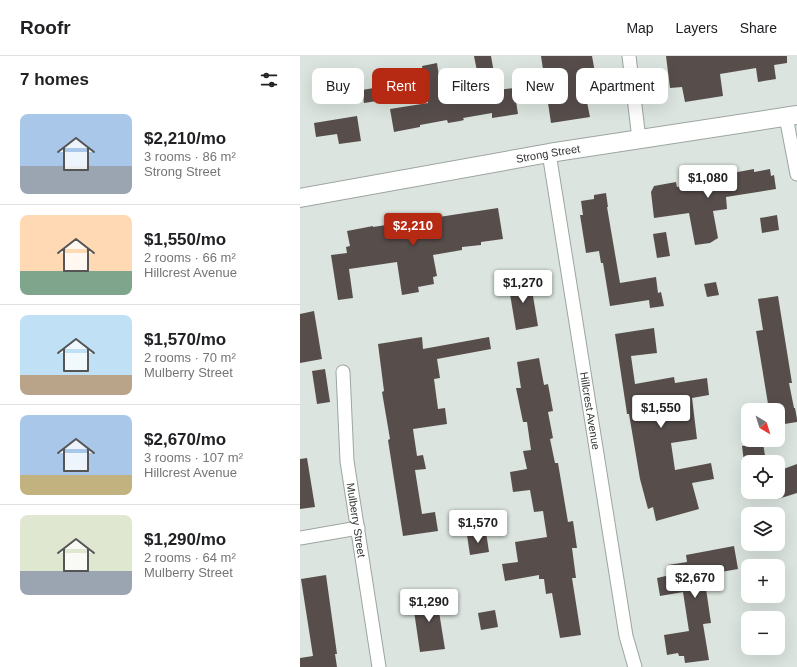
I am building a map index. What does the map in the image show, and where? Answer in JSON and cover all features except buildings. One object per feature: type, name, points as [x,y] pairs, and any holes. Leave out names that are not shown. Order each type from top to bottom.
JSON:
[{"type":"street","points":[[629,56],[639,139]]},
{"type":"street","points":[[792,116],[797,174]]},
{"type":"street","name":"Strong Street","points":[[300,198],[549,153],[792,116]]},
{"type":"street","name":"Hillcrest Avenue","points":[[549,153],[626,636],[635,667]]},
{"type":"street","name":"Mulberry Street","points":[[343,372],[347,461],[379,667]]},
{"type":"street","points":[[300,538],[358,528]]}]
